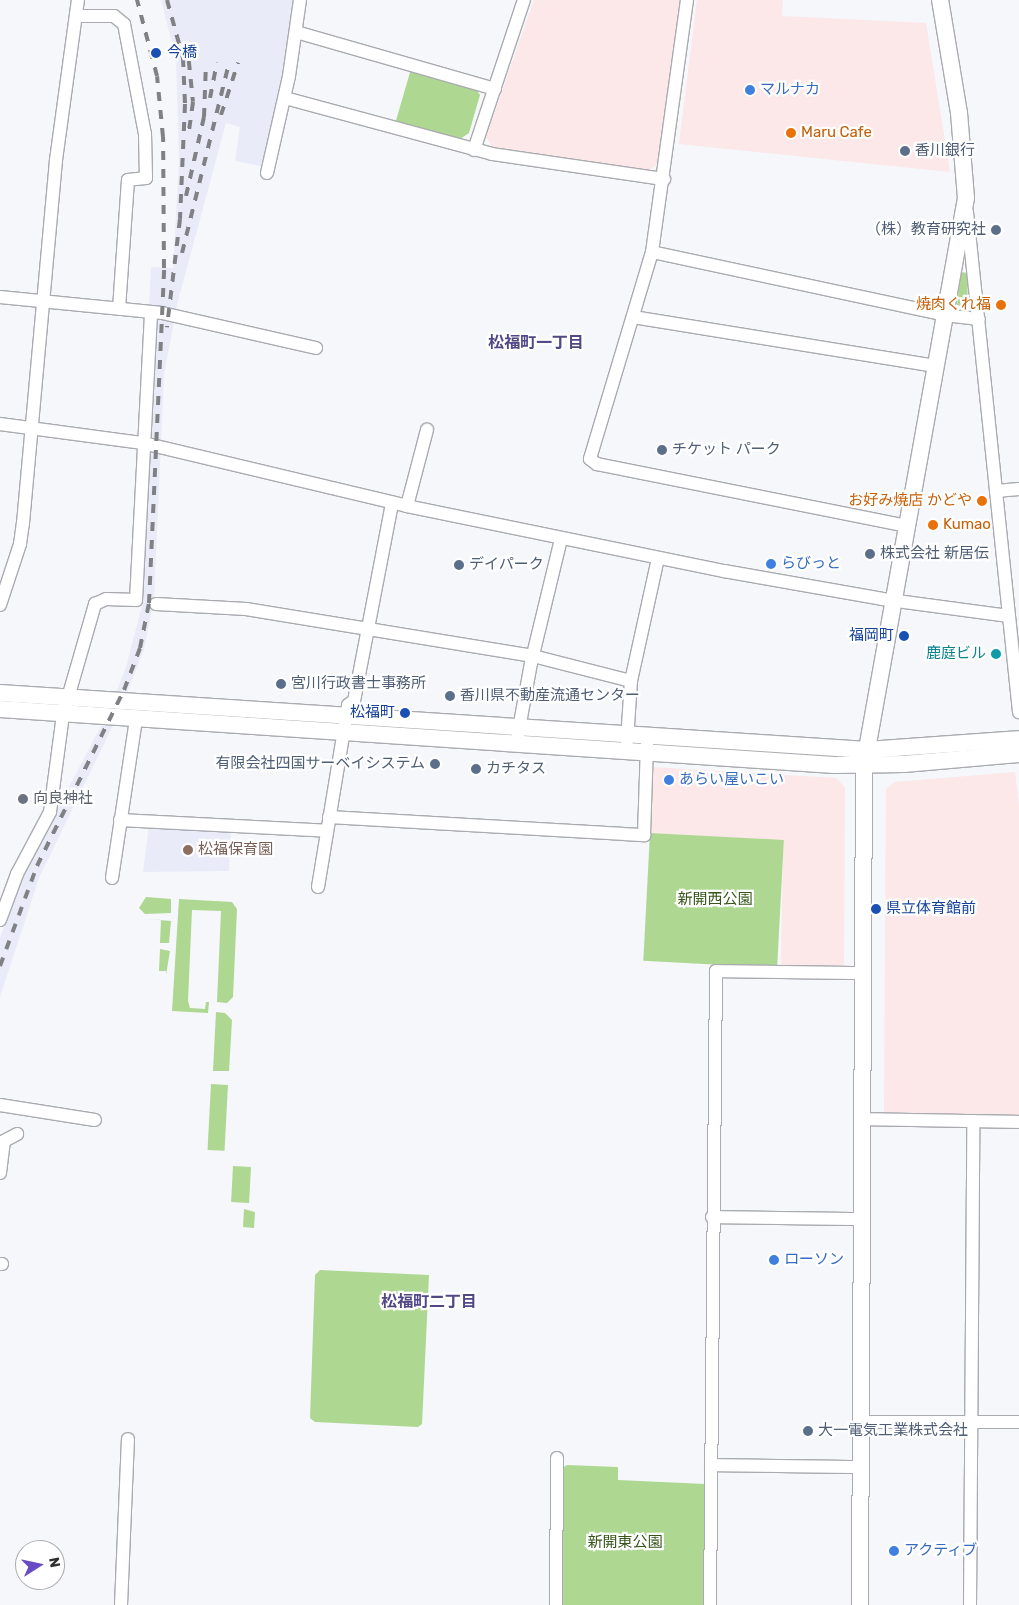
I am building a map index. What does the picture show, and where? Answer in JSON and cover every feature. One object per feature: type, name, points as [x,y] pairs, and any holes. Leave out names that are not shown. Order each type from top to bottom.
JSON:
[{"type":"street","points":[[0,605],[20,544],[45,301],[56,160],[78,0]]},
{"type":"street","points":[[267,173],[285,98],[300,0]]},
{"type":"street","points":[[474,150],[524,0]]},
{"type":"street","points":[[687,0],[664,179],[652,252],[590,459],[597,464],[906,526]]},
{"type":"street","points":[[940,0],[959,113],[966,198],[1019,712]]},
{"type":"street","points":[[76,16],[114,16],[124,24],[144,134],[146,178],[128,180],[119,309]]},
{"type":"street","points":[[296,32],[495,89]]},
{"type":"street","points":[[285,98],[474,150],[664,179]]},
{"type":"street","points":[[860,1605],[863,1422],[865,758],[934,366],[966,198]]},
{"type":"street","points":[[652,252],[945,315],[979,319]]},
{"type":"street","points":[[0,297],[151,312],[228,326],[316,348]]},
{"type":"street","points":[[0,920],[17,874],[50,812],[63,715],[95,604],[106,598],[136,600],[151,312]]},
{"type":"street","points":[[633,316],[934,366]]},
{"type":"street","points":[[0,424],[143,443],[392,503],[658,558],[893,599],[1009,616]]},
{"type":"street","points":[[407,506],[427,430]]},
{"type":"street","points":[[996,491],[1019,489]]},
{"type":"street","points":[[318,887],[348,704],[354,700],[365,629],[392,503]]},
{"type":"street","points":[[518,736],[533,656],[561,539]]},
{"type":"street","points":[[627,743],[631,680],[658,558]]},
{"type":"street","points":[[156,604],[246,609],[533,656],[631,680]]},
{"type":"street","points":[[0,693],[346,716],[518,736]]},
{"type":"street","points":[[0,709],[63,715],[343,733],[518,736],[627,743],[648,736],[865,758],[1019,739]]},
{"type":"street","points":[[112,878],[136,720]]},
{"type":"street","points":[[330,816],[644,835],[648,736]]},
{"type":"street","points":[[627,743],[647,753],[865,758],[1019,754]]},
{"type":"street","points":[[120,820],[327,831]]},
{"type":"street","points":[[710,1605],[712,1218],[716,971],[864,973]]},
{"type":"street","points":[[0,1105],[95,1120]]},
{"type":"street","points":[[863,1119],[1019,1122]]},
{"type":"street","points":[[970,1605],[973,1121]]},
{"type":"street","points":[[0,1173],[4,1141],[17,1134]]},
{"type":"street","points":[[712,1218],[863,1219]]},
{"type":"street","points":[[863,1422],[1019,1422]]},
{"type":"street","points":[[121,1605],[128,1439]]},
{"type":"street","points":[[556,1605],[557,1458]]},
{"type":"street","points":[[711,1465],[862,1467]]},
{"type":"shaded area","points":[[161,0],[293,0],[293,31],[266,167],[235,161],[240,127],[226,123],[178,301],[164,375],[154,599],[144,649],[120,711],[39,878],[0,997],[0,938],[24,872],[109,711],[126,667],[142,606],[155,374],[156,308],[149,307],[151,267],[173,268],[179,162],[176,58]]},
{"type":"shaded area","points":[[534,0],[681,0],[661,162],[649,170],[493,148],[486,137]]},
{"type":"shaded area","points":[[697,0],[783,0],[782,16],[926,23],[950,172],[679,144]]},
{"type":"shaded area","points":[[651,767],[836,778],[845,787],[844,965],[781,965],[783,841],[650,833]]},
{"type":"shaded area","points":[[1015,772],[1019,806],[1019,1116],[884,1112],[886,789],[895,782]]},
{"type":"shaded area","name":"松福保育園","points":[[149,825],[231,830],[229,871],[143,872]]},
{"type":"green space","points":[[411,69],[475,88],[480,95],[469,133],[460,139],[395,124]]},
{"type":"green space","points":[[961,272],[967,273],[968,307],[957,305]]},
{"type":"green space","name":"新開西公園","points":[[650,833],[784,840],[777,968],[643,961]]},
{"type":"green space","points":[[146,897],[171,899],[171,913],[145,914],[139,908]]},
{"type":"green space","points":[[179,899],[232,902],[237,909],[233,997],[227,1003],[217,1002],[221,911],[192,910],[188,1001],[190,1008],[205,1009],[206,1002],[209,1002],[208,1013],[172,1011]]},
{"type":"green space","points":[[161,920],[171,921],[169,943],[160,943]]},
{"type":"green space","points":[[160,949],[170,951],[166,975],[166,971],[159,971]]},
{"type":"green space","points":[[216,1012],[225,1013],[232,1020],[229,1071],[213,1071]]},
{"type":"green space","points":[[211,1084],[228,1085],[225,1151],[208,1150]]},
{"type":"green space","points":[[233,1166],[251,1167],[249,1203],[231,1202]]},
{"type":"green space","points":[[244,1209],[255,1212],[254,1228],[243,1227]]},
{"type":"green space","points":[[320,1270],[429,1275],[422,1424],[418,1427],[315,1422],[310,1418],[315,1275]]},
{"type":"green space","name":"新開東公園","points":[[567,1465],[618,1467],[618,1480],[705,1484],[704,1605],[560,1605],[562,1468]]},
{"type":"railway","points":[[0,966],[37,866],[124,690],[140,648],[149,603],[164,268],[163,137],[157,76],[137,0]]},
{"type":"railway","points":[[167,0],[183,58],[185,104],[180,219],[167,327]]},
{"type":"railway","points":[[187,43],[193,102],[188,137]]},
{"type":"railway","points":[[186,196],[204,117],[206,63]]},
{"type":"railway","points":[[210,98],[217,63]]},
{"type":"railway","points":[[182,253],[229,63]]},
{"type":"railway","points":[[221,115],[238,63]]},
{"type":"place","name":"今橋","points":[[156,53]]},
{"type":"place","name":"マルナカ","points":[[750,90]]},
{"type":"place","name":"Maru Cafe","points":[[791,133]]},
{"type":"place","name":"香川銀行","points":[[905,151]]},
{"type":"place","name":"（株）教育研究社","points":[[996,230]]},
{"type":"place","name":"焼肉くれ福","points":[[1001,305]]},
{"type":"place","name":"チケット パーク","points":[[662,450]]},
{"type":"place","name":"お好み焼店 かどや","points":[[982,501]]},
{"type":"place","name":"Kumao","points":[[933,525]]},
{"type":"place","name":"株式会社 新居伝","points":[[870,554]]},
{"type":"place","name":"らびっと","points":[[771,564]]},
{"type":"place","name":"デイパーク","points":[[459,565]]},
{"type":"place","name":"福岡町","points":[[904,636]]},
{"type":"place","name":"鹿庭ビル","points":[[996,654]]},
{"type":"place","name":"宮川行政書士事務所","points":[[281,684]]},
{"type":"place","name":"香川県不動産流通センター","points":[[450,696]]},
{"type":"place","name":"松福町","points":[[405,713]]},
{"type":"place","name":"有限会社四国サーベイシステム","points":[[435,764]]},
{"type":"place","name":"カチタス","points":[[476,769]]},
{"type":"place","name":"あらい屋いこい","points":[[669,780]]},
{"type":"place","name":"向良神社","points":[[23,799]]},
{"type":"place","name":"松福保育園","points":[[188,850]]},
{"type":"place","name":"県立体育館前","points":[[876,909]]},
{"type":"place","name":"ローソン","points":[[774,1260]]},
{"type":"place","name":"大一電気工業株式会社","points":[[808,1431]]},
{"type":"place","name":"アクティブ","points":[[894,1551]]},
{"type":"district","name":"松福町一丁目","points":[[536,343]]},
{"type":"district","name":"松福町二丁目","points":[[429,1302]]}]
